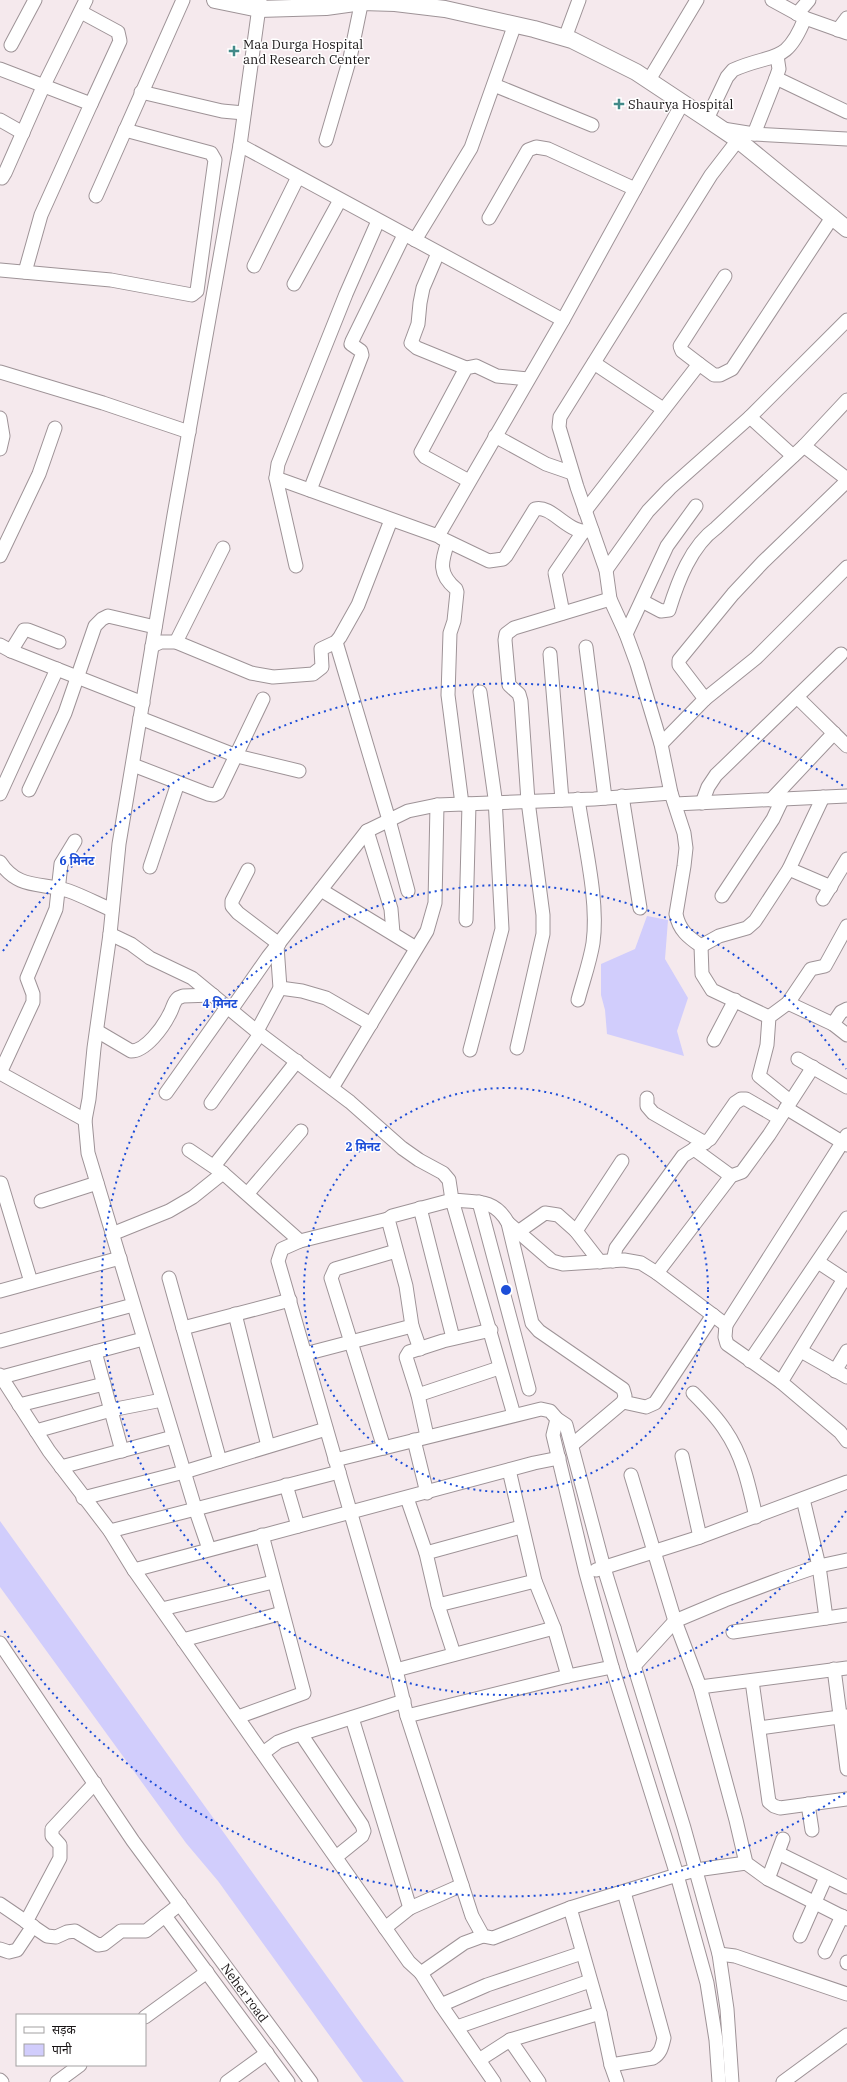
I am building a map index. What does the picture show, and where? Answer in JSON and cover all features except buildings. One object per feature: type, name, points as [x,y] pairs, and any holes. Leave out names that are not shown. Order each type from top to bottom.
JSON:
[{"type":"main road","points":[[215,0],[326,7],[362,1],[445,4],[565,38],[636,72],[707,118],[738,140],[847,228]]},
{"type":"street","points":[[11,45],[35,0]]},
{"type":"street","points":[[1,179],[43,87],[86,0]]},
{"type":"street","points":[[96,196],[183,0]]},
{"type":"street","points":[[565,38],[580,0]]},
{"type":"street","points":[[649,80],[697,0]]},
{"type":"street","points":[[772,0],[801,16],[843,31],[847,18]]},
{"type":"street","points":[[707,118],[727,77],[733,70],[777,56],[786,51],[797,37],[801,16],[809,0]]},
{"type":"street","points":[[326,140],[350,58],[362,1]]},
{"type":"street","points":[[209,1549],[143,1339],[88,1153],[85,1120],[110,934],[120,844],[155,627],[240,145],[260,4]]},
{"type":"street","points":[[25,272],[42,215],[120,41],[118,32],[80,12]]},
{"type":"street","points":[[310,490],[362,355],[361,351],[351,344],[352,341],[410,238],[471,148],[515,24]]},
{"type":"street","points":[[754,134],[776,78],[778,69],[777,56]]},
{"type":"street","points":[[0,69],[43,87],[91,104]]},
{"type":"street","points":[[776,78],[847,112]]},
{"type":"street","points":[[494,85],[592,124]]},
{"type":"street","points":[[141,92],[222,111],[244,113]]},
{"type":"street","points":[[466,920],[466,804],[448,695],[450,633],[454,620],[457,592],[456,589],[450,585],[444,575],[443,539],[470,481],[563,320],[683,102]]},
{"type":"street","points":[[0,120],[23,133]]},
{"type":"street","points":[[722,129],[754,134],[847,139]]},
{"type":"street","points":[[0,270],[111,280],[192,295],[197,292],[215,160],[214,156],[211,153],[125,130]]},
{"type":"street","points":[[738,140],[711,175],[560,417],[560,434],[585,511],[588,531],[606,570],[610,599],[626,634],[661,744],[673,798],[684,833],[686,848],[677,919],[680,928],[701,946],[702,974],[712,990],[769,1017]]},
{"type":"street","points":[[240,145],[563,320]]},
{"type":"street","points":[[489,218],[528,150],[536,147],[548,149],[635,189]]},
{"type":"street","points":[[254,266],[298,177]]},
{"type":"street","points":[[294,284],[340,200]]},
{"type":"street","points":[[725,276],[680,346],[682,351],[714,375],[720,375],[732,369],[833,216]]},
{"type":"street","points":[[296,566],[276,478],[278,464],[346,294],[378,221]]},
{"type":"street","points":[[438,253],[423,288],[418,324],[411,344],[417,348],[466,368],[476,366],[497,376],[528,379]]},
{"type":"street","points":[[606,570],[648,511],[670,488],[750,417],[847,320]]},
{"type":"street","points":[[594,363],[664,409]]},
{"type":"street","points":[[585,511],[699,364]]},
{"type":"street","points":[[466,368],[421,452],[425,457],[470,481]]},
{"type":"street","points":[[0,372],[104,403],[189,432]]},
{"type":"street","points":[[642,601],[661,611],[669,610],[692,555],[706,536],[804,446],[847,400]]},
{"type":"street","points":[[750,417],[793,456]]},
{"type":"street","points":[[0,418],[3,436],[0,448]]},
{"type":"street","points":[[0,556],[39,474],[55,428]]},
{"type":"street","points":[[495,436],[546,464],[572,473]]},
{"type":"street","points":[[705,699],[679,665],[679,660],[733,594],[763,562],[847,480],[804,446]]},
{"type":"street","points":[[276,478],[443,539],[489,561],[502,559],[530,514],[535,509],[539,508],[573,528],[588,531]]},
{"type":"street","points":[[626,634],[667,546],[696,506]]},
{"type":"street","points":[[152,646],[161,642],[176,642],[251,673],[273,677],[313,674],[322,667],[321,649],[336,642],[358,605],[392,520]]},
{"type":"street","points":[[563,613],[555,573],[588,531]]},
{"type":"street","points":[[176,642],[223,548]]},
{"type":"street","points":[[661,744],[705,699],[756,658],[847,567]]},
{"type":"street","points":[[517,1048],[544,934],[543,915],[528,801],[521,701],[519,694],[509,685],[504,640],[506,634],[514,628],[610,599]]},
{"type":"street","points":[[29,790],[65,713],[95,626],[102,619],[108,616],[155,627]]},
{"type":"street","points":[[59,642],[28,630],[24,630],[6,648],[143,703]]},
{"type":"street","points":[[336,642],[390,820],[408,891]]},
{"type":"street","points":[[586,647],[605,798]]},
{"type":"street","points":[[550,654],[562,800]]},
{"type":"street","points":[[702,803],[708,788],[716,775],[797,697],[845,654]]},
{"type":"street","points":[[0,794],[57,669]]},
{"type":"street","points":[[470,1050],[502,928],[495,803],[480,692]]},
{"type":"street","points":[[797,697],[847,746]]},
{"type":"street","points":[[133,765],[178,783],[214,795],[223,787],[263,699]]},
{"type":"street","points":[[140,718],[237,756],[299,772]]},
{"type":"street","points":[[722,896],[773,819],[776,800],[834,733]]},
{"type":"street","points":[[150,867],[178,783]]},
{"type":"street","points":[[622,796],[640,908]]},
{"type":"street","points":[[166,1093],[229,1008],[367,831],[408,811],[437,805],[622,796],[673,798],[702,803],[847,796]]},
{"type":"street","points":[[701,946],[719,936],[747,928],[755,921],[789,869],[823,797]]},
{"type":"street","points":[[578,799],[592,892],[594,920],[593,943],[578,1000]]},
{"type":"street","points":[[332,1088],[427,931],[435,903],[437,805]]},
{"type":"street","points":[[367,831],[391,909],[393,933]]},
{"type":"street","points":[[75,841],[61,864],[56,909],[28,978],[33,994],[33,1002],[0,1073],[85,1120]]},
{"type":"street","points":[[823,899],[832,887],[847,859]]},
{"type":"street","points":[[0,862],[12,876],[23,882],[35,886],[58,889],[112,910]]},
{"type":"street","points":[[789,869],[832,887]]},
{"type":"street","points":[[211,1103],[259,1032],[280,988],[278,945],[238,913],[232,906],[232,901],[248,870]]},
{"type":"street","points":[[320,890],[416,948]]},
{"type":"street","points":[[785,1109],[759,1076],[766,1045],[769,1017],[788,1003],[811,969],[825,966],[847,926]]},
{"type":"street","points":[[110,934],[131,944],[150,958],[192,978],[332,1088],[402,1148],[419,1160],[443,1173],[449,1180],[452,1200],[491,1330],[500,1368],[514,1415]]},
{"type":"street","points":[[280,988],[302,991],[326,998],[371,1024]]},
{"type":"street","points":[[97,1031],[131,1051],[135,1051],[146,1044],[156,1033],[169,1015],[178,998],[183,996],[213,996]]},
{"type":"street","points":[[714,1040],[735,1000]]},
{"type":"street","points":[[788,1003],[833,1024],[847,1035]]},
{"type":"street","points":[[833,1024],[841,1012],[847,1009]]},
{"type":"street","points":[[798,1059],[847,1087]]},
{"type":"street","points":[[112,1234],[168,1211],[193,1197],[219,1169],[297,1061]]},
{"type":"street","points":[[657,1273],[731,1176],[742,1172],[812,1067]]},
{"type":"street","points":[[647,1098],[647,1106],[654,1113],[700,1146],[731,1176]]},
{"type":"street","points":[[613,1261],[616,1248],[683,1156],[700,1146],[735,1103],[741,1099],[746,1098],[785,1109],[845,1141],[726,1325],[725,1340],[733,1349],[781,1382],[840,1432],[847,1441]]},
{"type":"street","points":[[248,1193],[301,1131]]},
{"type":"street","points":[[189,1150],[219,1169],[248,1193],[300,1241]]},
{"type":"street","points":[[576,1232],[622,1161]]},
{"type":"street","points":[[0,1183],[3,1204],[31,1282]]},
{"type":"street","points":[[41,1200],[97,1183]]},
{"type":"street","points":[[483,1936],[472,1916],[407,1716],[396,1670],[278,1261],[282,1248],[300,1241],[388,1219],[392,1216],[452,1200],[479,1202],[494,1207],[502,1214],[513,1228],[552,1261],[563,1264],[624,1260],[640,1263],[657,1273],[726,1325]]},
{"type":"street","points":[[479,1202],[529,1390]]},
{"type":"street","points":[[420,1208],[453,1338]]},
{"type":"street","points":[[513,1228],[545,1213],[558,1215],[576,1232],[600,1262]]},
{"type":"street","points":[[750,1361],[847,1218]]},
{"type":"street","points":[[388,1219],[406,1286],[412,1326],[420,1349]]},
{"type":"street","points":[[513,1228],[532,1323],[539,1331],[623,1389],[625,1396],[623,1402],[572,1445]]},
{"type":"street","points":[[384,1448],[331,1278],[332,1271],[335,1269],[396,1251]]},
{"type":"street","points":[[0,1291],[120,1258]]},
{"type":"street","points":[[781,1382],[846,1280],[818,1262]]},
{"type":"street","points":[[168,1278],[220,1461]]},
{"type":"street","points":[[183,1328],[290,1300]]},
{"type":"street","points":[[0,1341],[133,1305]]},
{"type":"street","points":[[235,1314],[268,1446]]},
{"type":"street","points":[[623,1402],[641,1407],[655,1403],[713,1315]]},
{"type":"street","points":[[305,1354],[412,1326]]},
{"type":"street","points":[[427,1436],[418,1395],[406,1356],[409,1352],[453,1338],[491,1330]]},
{"type":"street","points":[[143,1339],[1,1376],[60,1467],[110,1531],[134,1570],[409,1962],[421,1973],[494,2082]]},
{"type":"street","points":[[801,1351],[847,1377]]},
{"type":"street","points":[[836,1371],[847,1351]]},
{"type":"street","points":[[95,1352],[122,1451]]},
{"type":"street","points":[[418,1395],[500,1368]]},
{"type":"street","points":[[19,1405],[104,1384]]},
{"type":"street","points":[[693,1392],[725,1430],[737,1450],[747,1477],[756,1517]]},
{"type":"street","points":[[36,1431],[111,1410],[162,1400]]},
{"type":"street","points":[[110,1531],[286,1485],[384,1448],[514,1415],[542,1409],[550,1411],[557,1419],[566,1425],[604,1568],[696,1870],[719,1954],[728,2009],[732,2082]]},
{"type":"street","points":[[557,1419],[553,1435],[586,1573],[612,1667],[677,1875],[707,1983],[716,2040],[719,2082]]},
{"type":"street","points":[[83,1498],[184,1472],[326,1429]]},
{"type":"street","points":[[60,1467],[173,1437]]},
{"type":"street","points":[[414,1440],[427,1493]]},
{"type":"street","points":[[682,1456],[700,1537]]},
{"type":"street","points":[[134,1570],[349,1511],[427,1493],[534,1463],[559,1458]]},
{"type":"street","points":[[509,1470],[521,1527],[535,1581],[554,1628],[568,1676]]},
{"type":"street","points":[[631,1475],[675,1621],[700,1687],[746,1863],[768,1879],[845,1917],[825,1952]]},
{"type":"street","points":[[586,1573],[700,1537],[847,1482]]},
{"type":"street","points":[[286,1485],[298,1526]]},
{"type":"street","points":[[407,1498],[426,1553],[438,1605],[454,1654]]},
{"type":"street","points":[[803,1499],[819,1566],[826,1618]]},
{"type":"street","points":[[426,1553],[521,1527]]},
{"type":"street","points":[[238,1718],[304,1693],[273,1582],[262,1535]]},
{"type":"street","points":[[634,1666],[675,1621],[725,1600],[819,1566],[847,1560]]},
{"type":"street","points":[[438,1605],[535,1581]]},
{"type":"street","points":[[162,1609],[273,1582]]},
{"type":"street","points":[[183,1640],[282,1613]]},
{"type":"street","points":[[733,1632],[847,1615]]},
{"type":"street","points":[[396,1670],[554,1628]]},
{"type":"street","name":"Neher road","points":[[0,1643],[133,1841],[310,2082]]},
{"type":"street","points":[[407,1716],[568,1676],[612,1667]]},
{"type":"street","points":[[700,1687],[840,1668],[847,1769]]},
{"type":"street","points":[[752,1681],[760,1728],[769,1802],[780,1808],[847,1800]]},
{"type":"street","points":[[263,1753],[278,1742],[404,1701]]},
{"type":"street","points":[[760,1728],[843,1717]]},
{"type":"street","points":[[352,1718],[410,1908]]},
{"type":"street","points":[[301,1734],[364,1831],[362,1836],[336,1857]]},
{"type":"street","points":[[0,1949],[9,1952],[17,1950],[60,1858],[60,1845],[52,1836],[52,1829],[95,1783]]},
{"type":"street","points":[[808,1804],[812,1830]]},
{"type":"street","points":[[768,1879],[783,1839]]},
{"type":"street","points":[[778,1853],[847,1887]]},
{"type":"street","points":[[421,1973],[464,1943],[483,1936],[493,1938],[570,1908],[677,1875],[696,1870],[746,1863]]},
{"type":"street","points":[[800,1936],[826,1877]]},
{"type":"street","points":[[385,1928],[410,1908],[462,1885]]},
{"type":"street","points":[[611,2065],[653,2058],[658,2055],[662,2048],[664,2038],[624,1892]]},
{"type":"street","points":[[0,1904],[52,1937],[67,1932],[75,1932],[98,1945],[104,1944],[121,1931],[146,1932],[180,1904]]},
{"type":"street","points":[[570,1908],[600,2013],[611,2065],[617,2082]]},
{"type":"street","points":[[165,1916],[288,2082]]},
{"type":"street","points":[[441,2005],[487,1985],[582,1954]]},
{"type":"street","points":[[719,1954],[735,1956],[847,1994]]},
{"type":"street","points":[[146,2017],[207,1972]]},
{"type":"street","points":[[457,2027],[590,1981]]},
{"type":"street","points":[[479,2060],[510,2040],[600,2013]]},
{"type":"street","points":[[783,2082],[847,2035]]},
{"type":"street","points":[[510,2040],[539,2082]]},
{"type":"street","points":[[227,2082],[267,2054]]},
{"type":"street","points":[[57,2082],[79,2066]]},
{"type":"water","points":[[647,916],[668,920],[665,959],[688,998],[677,1031],[684,1056],[607,1034],[605,1010],[601,995],[601,964],[635,949]]},
{"type":"water","points":[[0,1521],[404,2082],[363,2082],[218,1881],[186,1843],[0,1587]]},
{"type":"place","name":"Maa Durga Hospital and Research Center","points":[[234,51]]},
{"type":"place","name":"Shaurya Hospital","points":[[619,104]]}]
